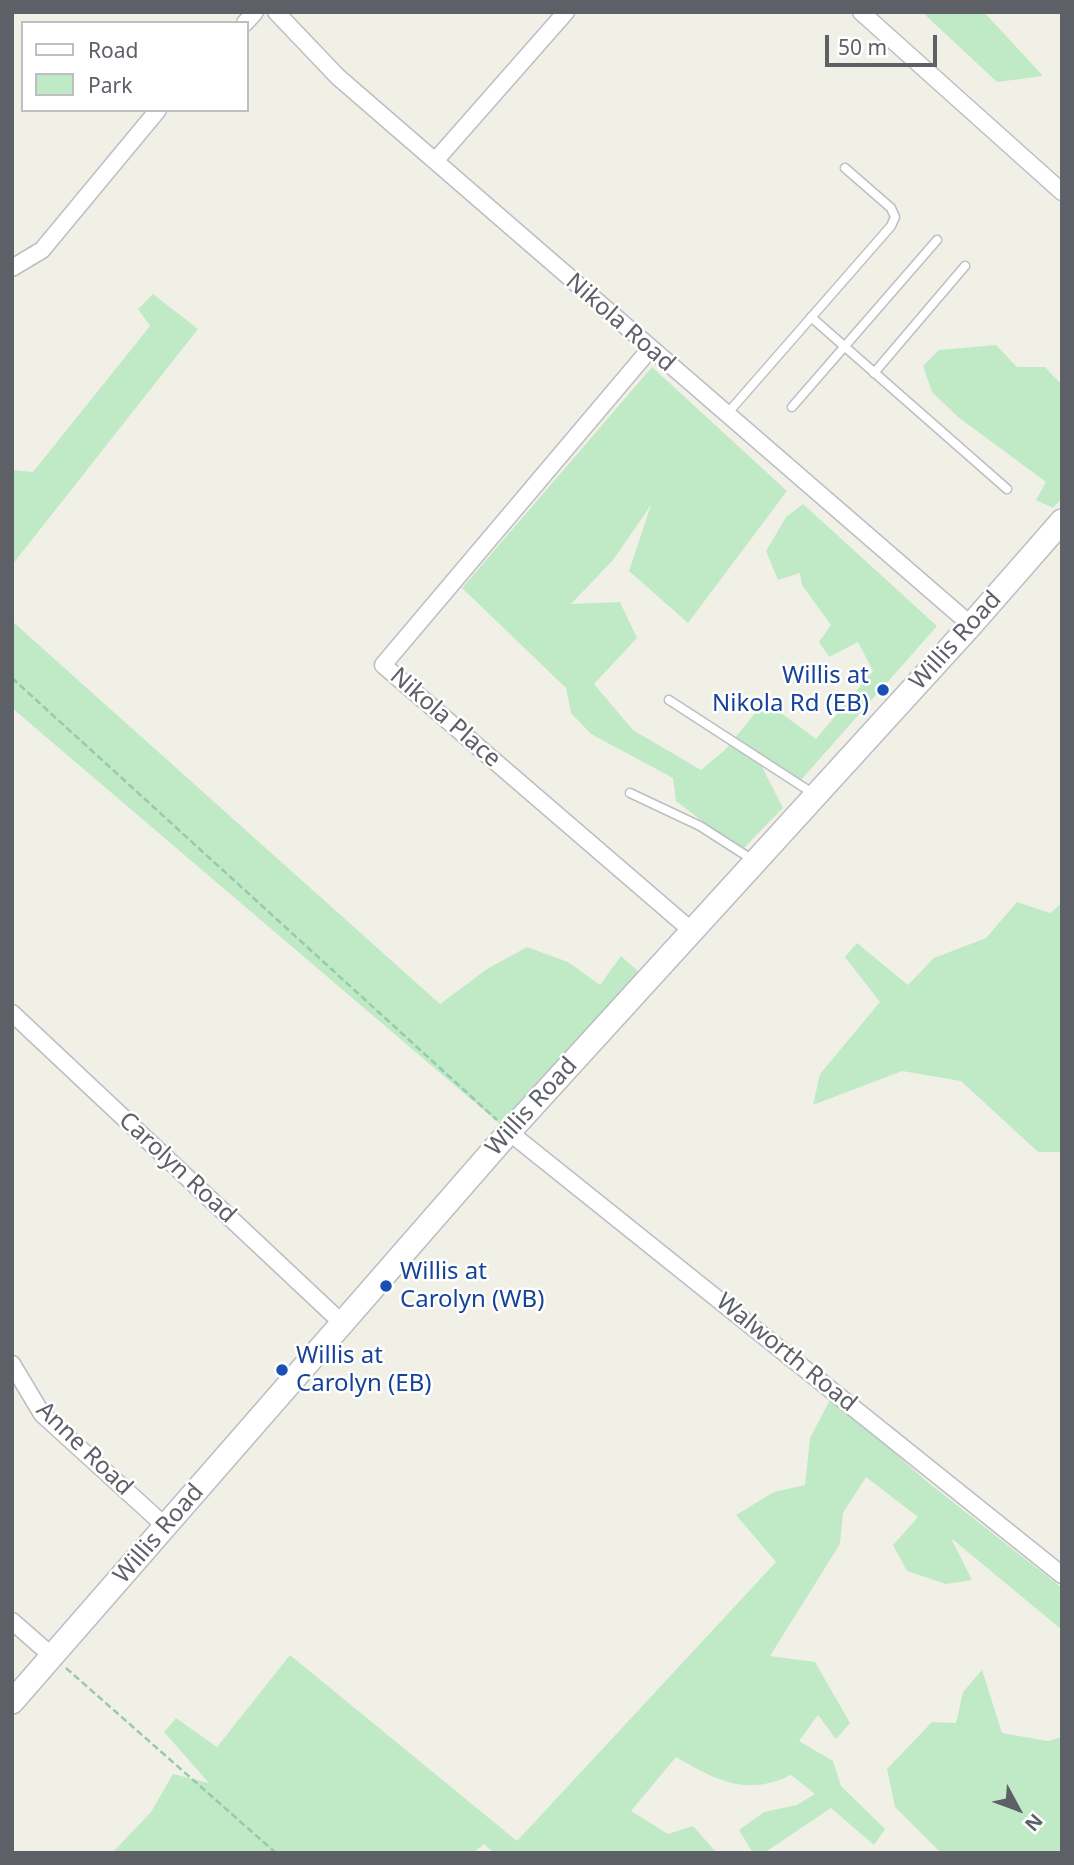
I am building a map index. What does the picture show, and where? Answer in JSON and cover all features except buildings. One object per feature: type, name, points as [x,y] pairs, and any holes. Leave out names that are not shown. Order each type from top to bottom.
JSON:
[{"type":"street","name":"Nikola Road","points":[[276,12],[338,77],[971,625]]},
{"type":"street","points":[[435,161],[566,12]]},
{"type":"street","points":[[861,12],[1062,192]]},
{"type":"street","points":[[12,268],[43,250],[156,112]]},
{"type":"street","name":"Nikola Place","points":[[650,349],[383,665],[692,931]]},
{"type":"street","name":"Willis Road","points":[[12,1702],[509,1132],[971,625],[1062,521]]},
{"type":"street","name":"Carolyn Road","points":[[12,1013],[342,1323]]},
{"type":"street","name":"Walworth Road","points":[[509,1132],[1062,1575]]},
{"type":"street","name":"Anne Road","points":[[12,1364],[42,1414],[166,1526]]},
{"type":"street","points":[[12,1621],[52,1656]]},
{"type":"lane","points":[[726,415],[891,226],[895,217],[891,208],[845,168]]},
{"type":"lane","points":[[792,407],[937,240]]},
{"type":"lane","points":[[874,373],[965,266]]},
{"type":"lane","points":[[811,317],[1007,489]]},
{"type":"lane","points":[[669,700],[816,795]]},
{"type":"lane","points":[[630,793],[700,826],[755,862]]},
{"type":"path","points":[[12,678],[509,1132]]},
{"type":"path","points":[[52,1656],[276,1853]]},
{"type":"green space","points":[[922,12],[984,12],[1043,76],[997,82]]},
{"type":"green space","points":[[153,294],[198,329],[12,565],[12,470],[33,472],[150,326],[138,309]]},
{"type":"green space","points":[[996,345],[1017,367],[1045,367],[1062,385],[1062,498],[1053,508],[1036,500],[1046,482],[958,417],[932,392],[923,366],[939,350]]},
{"type":"green space","points":[[652,367],[787,491],[688,623],[629,571],[651,505],[613,560],[571,604],[620,602],[637,638],[594,684],[633,730],[701,770],[725,750],[765,701],[816,739],[873,671],[858,642],[829,657],[819,642],[831,625],[802,585],[800,573],[778,580],[766,551],[786,517],[803,504],[937,626],[801,780],[757,757],[783,808],[741,851],[676,801],[673,778],[591,734],[571,713],[566,688],[462,588]]},
{"type":"green space","points":[[12,621],[440,1004],[487,969],[527,947],[568,962],[600,985],[621,956],[639,972],[500,1124],[12,708]]},
{"type":"green space","points":[[1017,902],[1050,913],[1062,903],[1061,1152],[1038,1152],[961,1081],[902,1071],[813,1105],[820,1074],[880,1002],[845,957],[857,943],[908,985],[934,958],[986,938]]},
{"type":"green space","points":[[831,1398],[930,1484],[1062,1588],[1062,1630],[951,1538],[972,1580],[946,1584],[907,1571],[893,1545],[918,1517],[866,1477],[843,1513],[840,1544],[770,1656],[815,1662],[850,1723],[836,1739],[818,1715],[799,1741],[833,1761],[841,1786],[885,1829],[874,1845],[831,1808],[764,1853],[753,1853],[739,1830],[764,1812],[797,1805],[815,1794],[791,1775],[760,1785],[732,1783],[705,1773],[676,1757],[631,1811],[668,1834],[693,1826],[717,1853],[494,1853],[484,1844],[473,1853],[112,1853],[151,1812],[173,1774],[209,1783],[164,1732],[176,1718],[217,1747],[290,1655],[517,1841],[776,1562],[736,1515],[774,1492],[805,1485],[810,1438]]},
{"type":"green space","points":[[982,1670],[1002,1733],[1048,1741],[1062,1737],[1062,1853],[941,1853],[895,1807],[887,1769],[932,1722],[956,1723],[963,1692]]},
{"type":"place","name":"Willis at Nikola Rd (EB)","points":[[883,690]]},
{"type":"place","name":"Willis at Carolyn (WB)","points":[[386,1286]]},
{"type":"place","name":"Willis at Carolyn (EB)","points":[[282,1370]]}]
